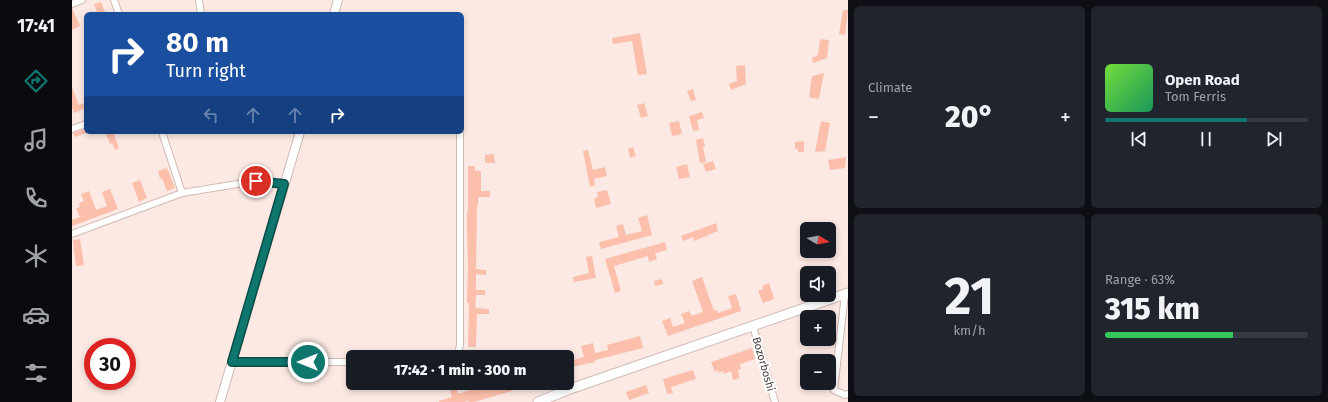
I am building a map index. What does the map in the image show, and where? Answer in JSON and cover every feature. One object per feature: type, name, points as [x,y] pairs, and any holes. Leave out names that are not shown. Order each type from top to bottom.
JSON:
[{"type":"main road","points":[[538,402],[570,389],[847,293]]},
{"type":"street","points":[[72,4],[82,0]]},
{"type":"street","points":[[114,0],[118,12]]},
{"type":"street","points":[[199,0],[200,12]]},
{"type":"street","points":[[335,12],[338,0]]},
{"type":"street","points":[[72,129],[84,125]]},
{"type":"street","points":[[163,134],[182,193]]},
{"type":"street","points":[[220,402],[299,134]]},
{"type":"street","points":[[459,350],[460,134]]},
{"type":"street","points":[[72,234],[182,193],[256,181],[284,184]]},
{"type":"street","points":[[847,293],[834,390],[845,395],[848,394]]},
{"type":"street","name":"Bozorboshi","points":[[753,326],[775,402]]},
{"type":"street","points":[[232,362],[346,362]]},
{"type":"building","points":[[101,2],[105,12],[97,12],[94,4]]},
{"type":"building","points":[[72,8],[80,26],[72,30]]},
{"type":"building","points":[[843,10],[848,10],[845,35],[839,34]]},
{"type":"building","points":[[640,33],[647,74],[638,75],[632,41],[613,44],[612,38]]},
{"type":"building","points":[[820,39],[829,40],[827,58],[813,63],[812,58],[818,55]]},
{"type":"building","points":[[745,65],[746,84],[731,90],[729,84],[737,81],[736,66]]},
{"type":"building","points":[[824,73],[819,99],[809,97],[812,76]]},
{"type":"building","points":[[72,87],[79,105],[84,103],[84,109],[74,113],[72,108]]},
{"type":"building","points":[[693,89],[696,100],[691,101],[687,91]]},
{"type":"building","points":[[644,103],[648,116],[641,118],[637,105]]},
{"type":"building","points":[[702,112],[704,118],[697,120],[699,130],[693,131],[689,116]]},
{"type":"building","points":[[679,121],[682,134],[672,136],[669,123]]},
{"type":"building","points":[[821,121],[830,123],[825,151],[815,152]]},
{"type":"building","points":[[84,130],[84,134],[75,137],[73,133]]},
{"type":"building","points":[[106,134],[114,134],[119,148],[115,150],[112,143],[110,144]]},
{"type":"building","points":[[703,138],[706,162],[700,163],[696,140]]},
{"type":"building","points":[[804,141],[804,152],[798,152],[798,149],[795,149],[795,142]]},
{"type":"building","points":[[633,147],[636,156],[630,158],[628,149]]},
{"type":"building","points":[[588,150],[593,170],[605,167],[607,176],[594,179],[595,185],[590,187],[583,151]]},
{"type":"building","points":[[494,154],[495,163],[485,163],[485,155]]},
{"type":"building","points":[[846,157],[845,168],[830,170],[828,160]]},
{"type":"building","points":[[713,161],[716,169],[706,172],[703,164]]},
{"type":"building","points":[[687,164],[690,177],[679,179],[676,167]]},
{"type":"building","points":[[468,166],[475,166],[475,171],[481,171],[481,191],[490,191],[490,197],[478,197],[477,205],[476,269],[486,270],[486,275],[476,274],[476,290],[485,290],[485,295],[476,295],[475,308],[489,309],[489,314],[477,314],[476,347],[468,347]]},
{"type":"building","points":[[167,168],[175,188],[167,191],[162,178],[160,179],[158,171]]},
{"type":"building","points":[[140,180],[147,198],[139,202],[132,183]]},
{"type":"building","points":[[110,189],[118,209],[72,226],[72,220],[80,217],[76,208],[80,207],[79,203],[84,201],[81,194],[89,191],[96,210],[107,206],[102,192]]},
{"type":"building","points":[[607,190],[611,204],[596,208],[594,199],[598,197],[597,192]]},
{"type":"building","points":[[647,215],[652,235],[601,249],[599,242],[619,237],[616,226],[623,224],[626,235],[642,231],[638,218]]},
{"type":"building","points":[[716,223],[718,231],[694,241],[693,237],[683,241],[681,236]]},
{"type":"building","points":[[80,239],[84,265],[76,266],[73,240]]},
{"type":"building","points":[[665,242],[667,250],[655,253],[657,259],[649,262],[648,256],[614,266],[621,291],[615,293],[605,259]]},
{"type":"building","points":[[592,256],[596,278],[574,282],[573,277],[589,273],[586,257]]},
{"type":"building","points":[[702,277],[714,311],[717,310],[718,313],[732,308],[728,296],[736,294],[741,311],[668,336],[662,321],[670,318],[673,327],[685,323],[681,314],[689,311],[692,316],[703,312],[692,281]]},
{"type":"building","points":[[662,279],[663,284],[655,286],[654,281]]},
{"type":"building","points":[[769,283],[774,299],[763,303],[758,291],[763,289],[762,286]]},
{"type":"building","points":[[640,336],[643,348],[574,366],[574,360],[584,357],[581,346],[593,343],[595,353],[608,350],[607,345]]},
{"type":"building","points":[[752,348],[755,359],[740,364],[741,369],[738,370],[740,378],[733,380],[731,371],[724,374],[723,371],[719,373],[718,370],[715,372],[711,362]]},
{"type":"building","points":[[693,370],[696,379],[671,387],[673,393],[667,394],[663,379]]},
{"type":"building","points":[[646,385],[649,393],[629,400],[626,392]]},
{"type":"building","points":[[450,390],[457,390],[458,394],[470,390],[512,391],[474,402],[439,402],[452,397]]},
{"type":"route","points":[[256,181],[284,184],[232,362],[308,362]]}]
